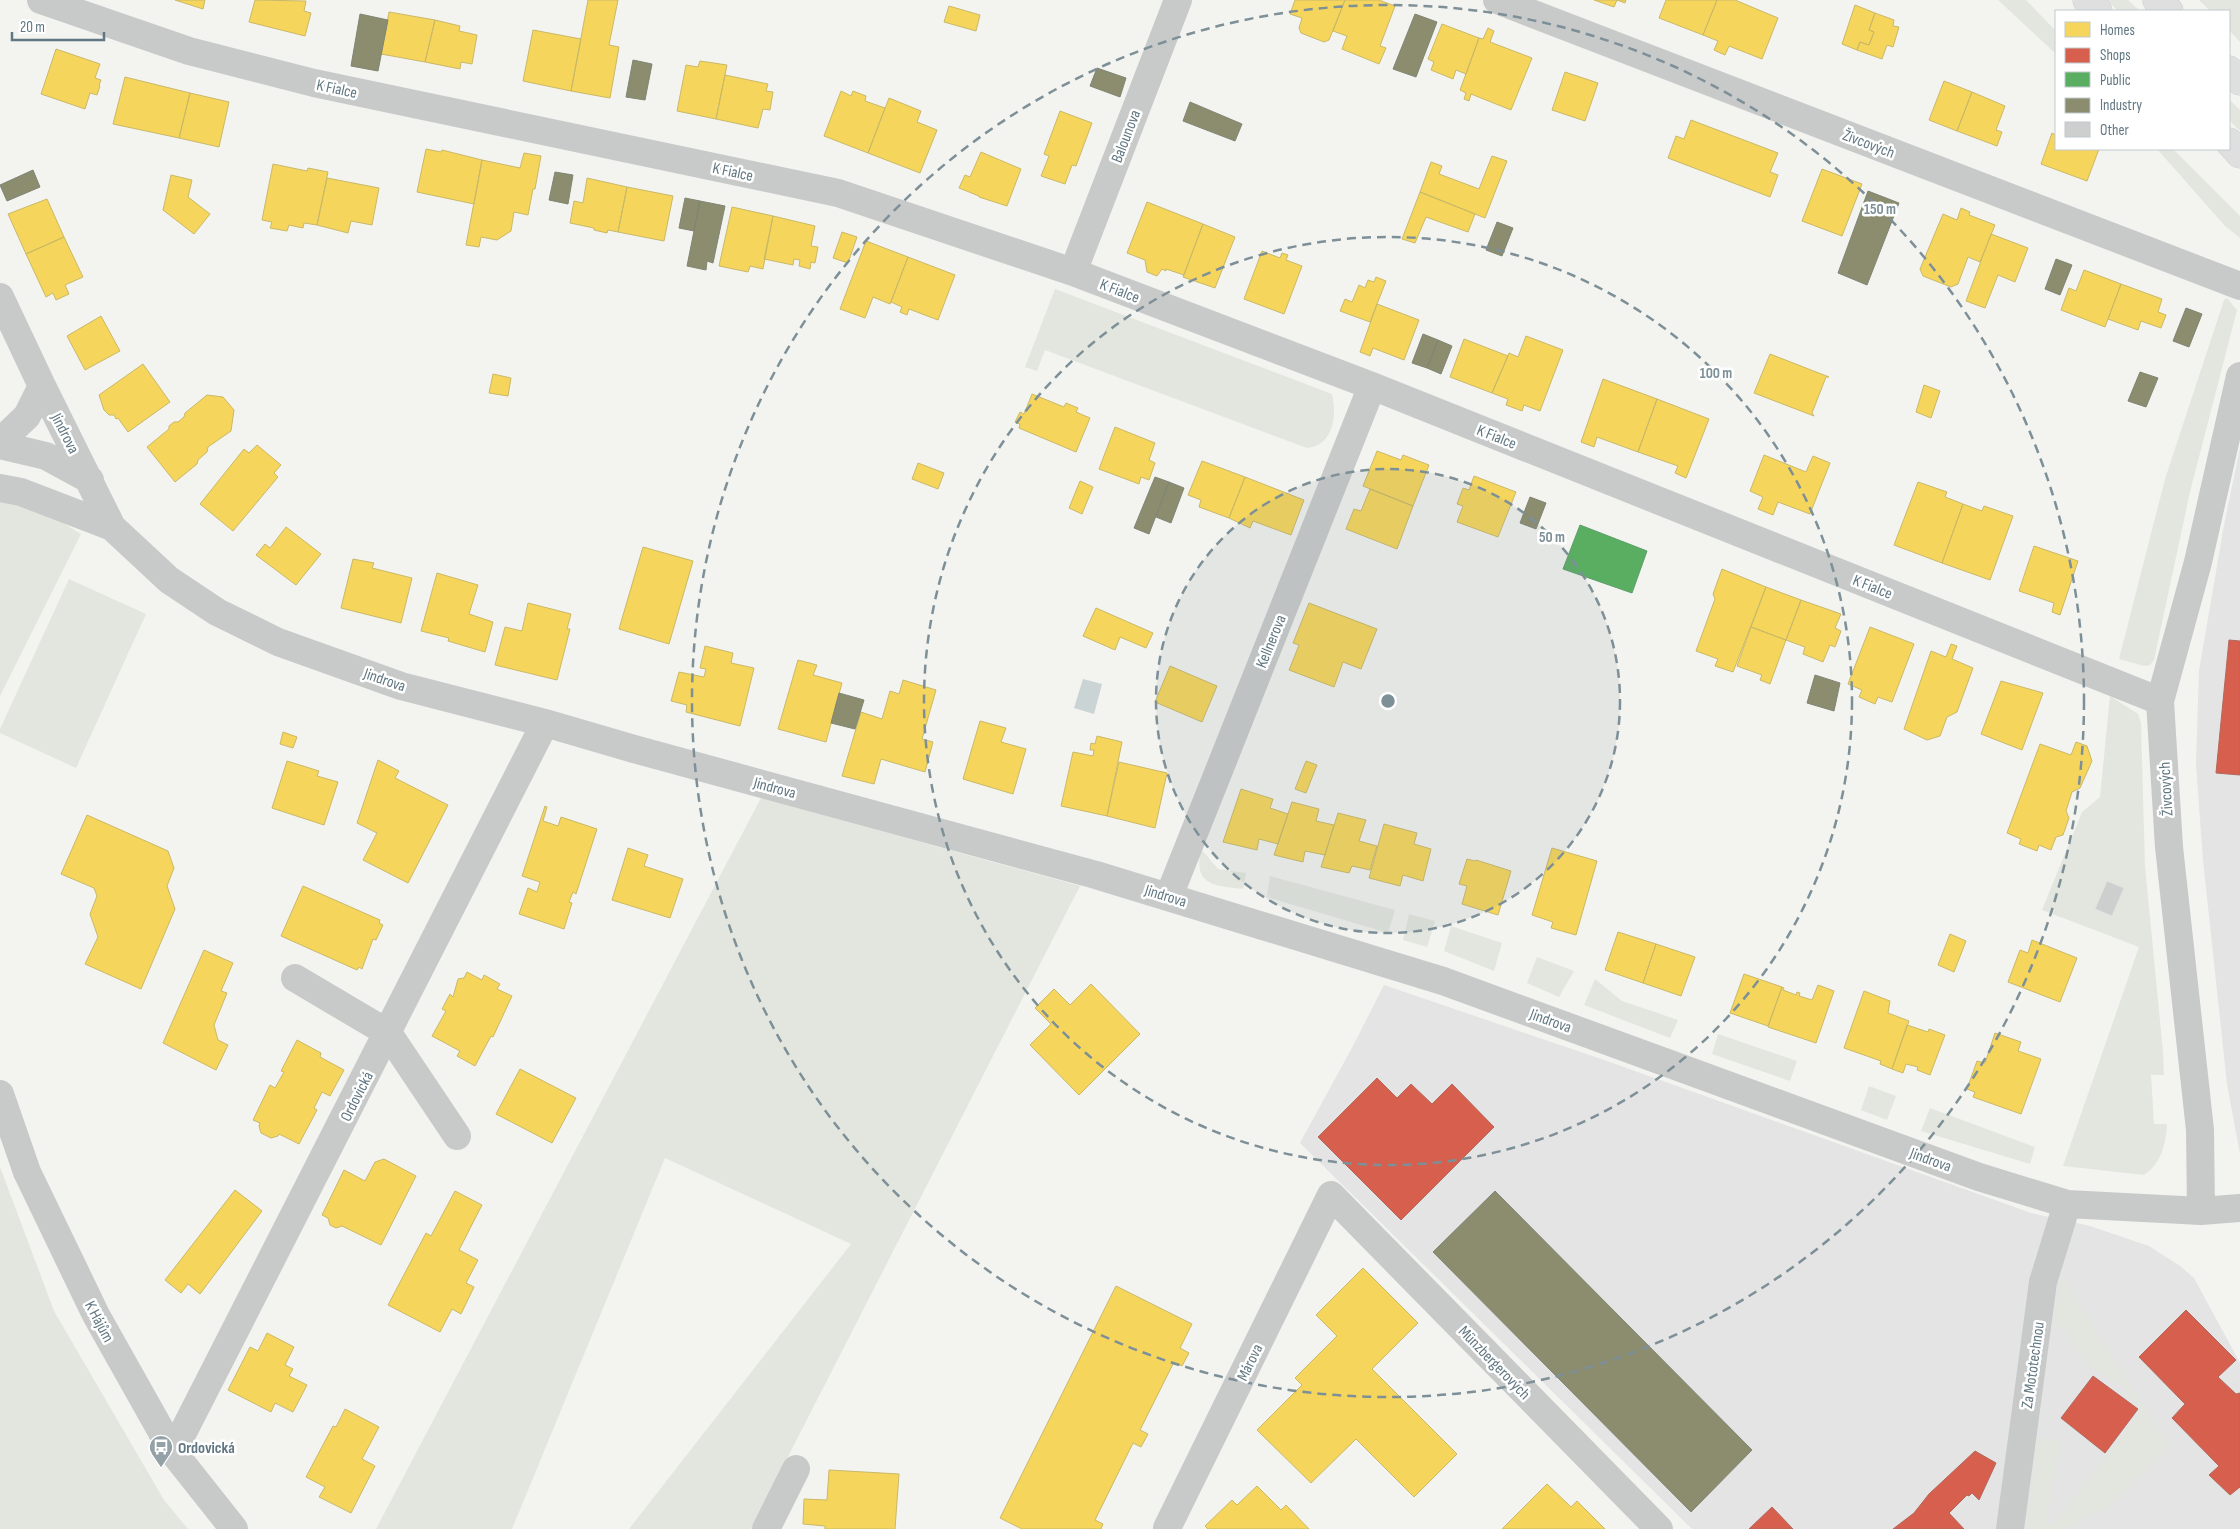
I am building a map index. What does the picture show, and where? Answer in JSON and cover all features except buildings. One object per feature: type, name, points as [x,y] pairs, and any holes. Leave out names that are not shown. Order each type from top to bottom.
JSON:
[{"type":"highway","points":[[2087,0],[2097,10]]},
{"type":"highway","points":[[2157,0],[2167,10]]},
{"type":"highway","points":[[2230,71],[2240,82]]},
{"type":"highway","points":[[2230,143],[2240,154]]},
{"type":"street","name":"K Fialce","points":[[41,0],[189,51],[314,83],[838,193],[1073,272],[1372,386],[2160,701]]},
{"type":"street","name":"Balounova","points":[[1073,272],[1178,0]]},
{"type":"street","name":"Živcových","points":[[1497,0],[2240,286]]},
{"type":"street","name":"Jindrova","points":[[0,297],[112,527]]},
{"type":"street","name":"Živcových","points":[[2201,1211],[2200,1130],[2169,847],[2160,701],[2198,562],[2240,376]]},
{"type":"street","name":"Jindrova","points":[[42,386],[27,416],[0,443],[46,456],[90,480]]},
{"type":"street","name":"Kellnerova","points":[[1168,896],[1372,386]]},
{"type":"street","name":"Jindrova","points":[[0,488],[21,492],[112,527],[169,580],[217,612],[278,642],[400,686],[545,723],[1168,896],[1442,981],[1979,1177],[2067,1204],[2201,1211],[2240,1208]]},
{"type":"street","name":"Ordovická","points":[[173,1452],[545,723]]},
{"type":"street","points":[[295,978],[388,1033],[457,1136]]},
{"type":"street","name":"K Hájům","points":[[0,1094],[27,1172],[96,1315],[173,1452],[234,1529]]},
{"type":"street","name":"Márova","points":[[1168,1529],[1331,1195]]},
{"type":"street","name":"Münzbergerových","points":[[1331,1195],[1659,1529]]},
{"type":"street","name":"Za Mototechnou","points":[[2010,1529],[2043,1282],[2067,1204]]},
{"type":"street","points":[[766,1529],[796,1469]]},
{"type":"shaded area","points":[[1998,0],[2026,0],[2055,30],[2055,53]]},
{"type":"shaded area","points":[[2107,0],[2128,0],[2139,10],[2117,10]]},
{"type":"shaded area","points":[[2199,0],[2240,0],[2240,42],[2230,31],[2230,10],[2209,10]]},
{"type":"shaded area","points":[[2230,100],[2240,110],[2240,131],[2230,121]]},
{"type":"shaded area","points":[[2158,150],[2174,150],[2240,216],[2240,238],[2225,226]]},
{"type":"shaded area","points":[[1055,289],[1332,394],[1334,411],[1332,428],[1323,441],[1316,446],[1307,448],[1045,350],[1037,371],[1025,367]]},
{"type":"shaded area","points":[[2227,298],[2237,310],[2190,492],[2154,660],[2150,665],[2144,666],[2119,659],[2165,479],[2224,300]]},
{"type":"shaded area","points":[[2240,448],[2240,1154],[2227,1084],[2203,860],[2196,764],[2199,671],[2224,525]]},
{"type":"shaded area","points":[[0,498],[31,503],[81,534],[0,696]]},
{"type":"shaded area","points":[[69,579],[146,614],[76,768],[0,733],[0,729]]},
{"type":"shaded area","points":[[1083,679],[1102,684],[1094,714],[1074,708]]},
{"type":"shaded area","points":[[2110,696],[2138,714],[2141,723],[2145,866],[2164,1075],[2151,1075],[2154,1124],[2167,1124],[2162,1153],[2155,1165],[2144,1175],[2063,1166],[2139,947],[2042,910],[2082,812],[2100,797]],"holes":[[[2107,881],[2123,888],[2112,916],[2095,909]]]},
{"type":"shaded area","points":[[761,798],[1080,886],[751,1529],[629,1529],[851,1244],[665,1158],[512,1529],[376,1529]]},
{"type":"shaded area","points":[[1201,849],[1218,869],[1246,873],[1243,889],[1215,884],[1203,877],[1199,861]]},
{"type":"shaded area","points":[[1270,876],[1395,910],[1388,933],[1267,897]]},
{"type":"shaded area","points":[[1409,914],[1435,921],[1427,947],[1403,940]]},
{"type":"shaded area","points":[[1451,926],[1502,943],[1494,971],[1444,951]]},
{"type":"shaded area","points":[[1537,957],[1574,971],[1559,997],[1527,983]]},
{"type":"shaded area","points":[[1595,979],[1622,1001],[1678,1020],[1670,1038],[1584,1005]]},
{"type":"shaded area","points":[[1384,985],[1607,1061],[2031,1213],[2090,1226],[2149,1246],[2180,1266],[2194,1278],[2240,1363],[2240,1529],[1692,1529],[1300,1143]]},
{"type":"shaded area","points":[[1718,1034],[1797,1061],[1790,1081],[1712,1054]]},
{"type":"shaded area","points":[[1869,1086],[1896,1096],[1887,1120],[1861,1110]]},
{"type":"shaded area","points":[[1930,1108],[2035,1147],[2030,1164],[1921,1131]]},
{"type":"shaded area","points":[[0,1167],[54,1311],[164,1500],[188,1529],[0,1529]]},
{"type":"shaded area","points":[[2062,1278],[2168,1446],[2107,1509],[2080,1519],[2069,1529],[2027,1529],[2038,1438],[2060,1441],[2046,1522],[2053,1526],[2141,1411],[2121,1384],[2091,1368],[2064,1328],[2053,1326]]},
{"type":"place","name":"Ordovická","points":[[161,1468]]}]
